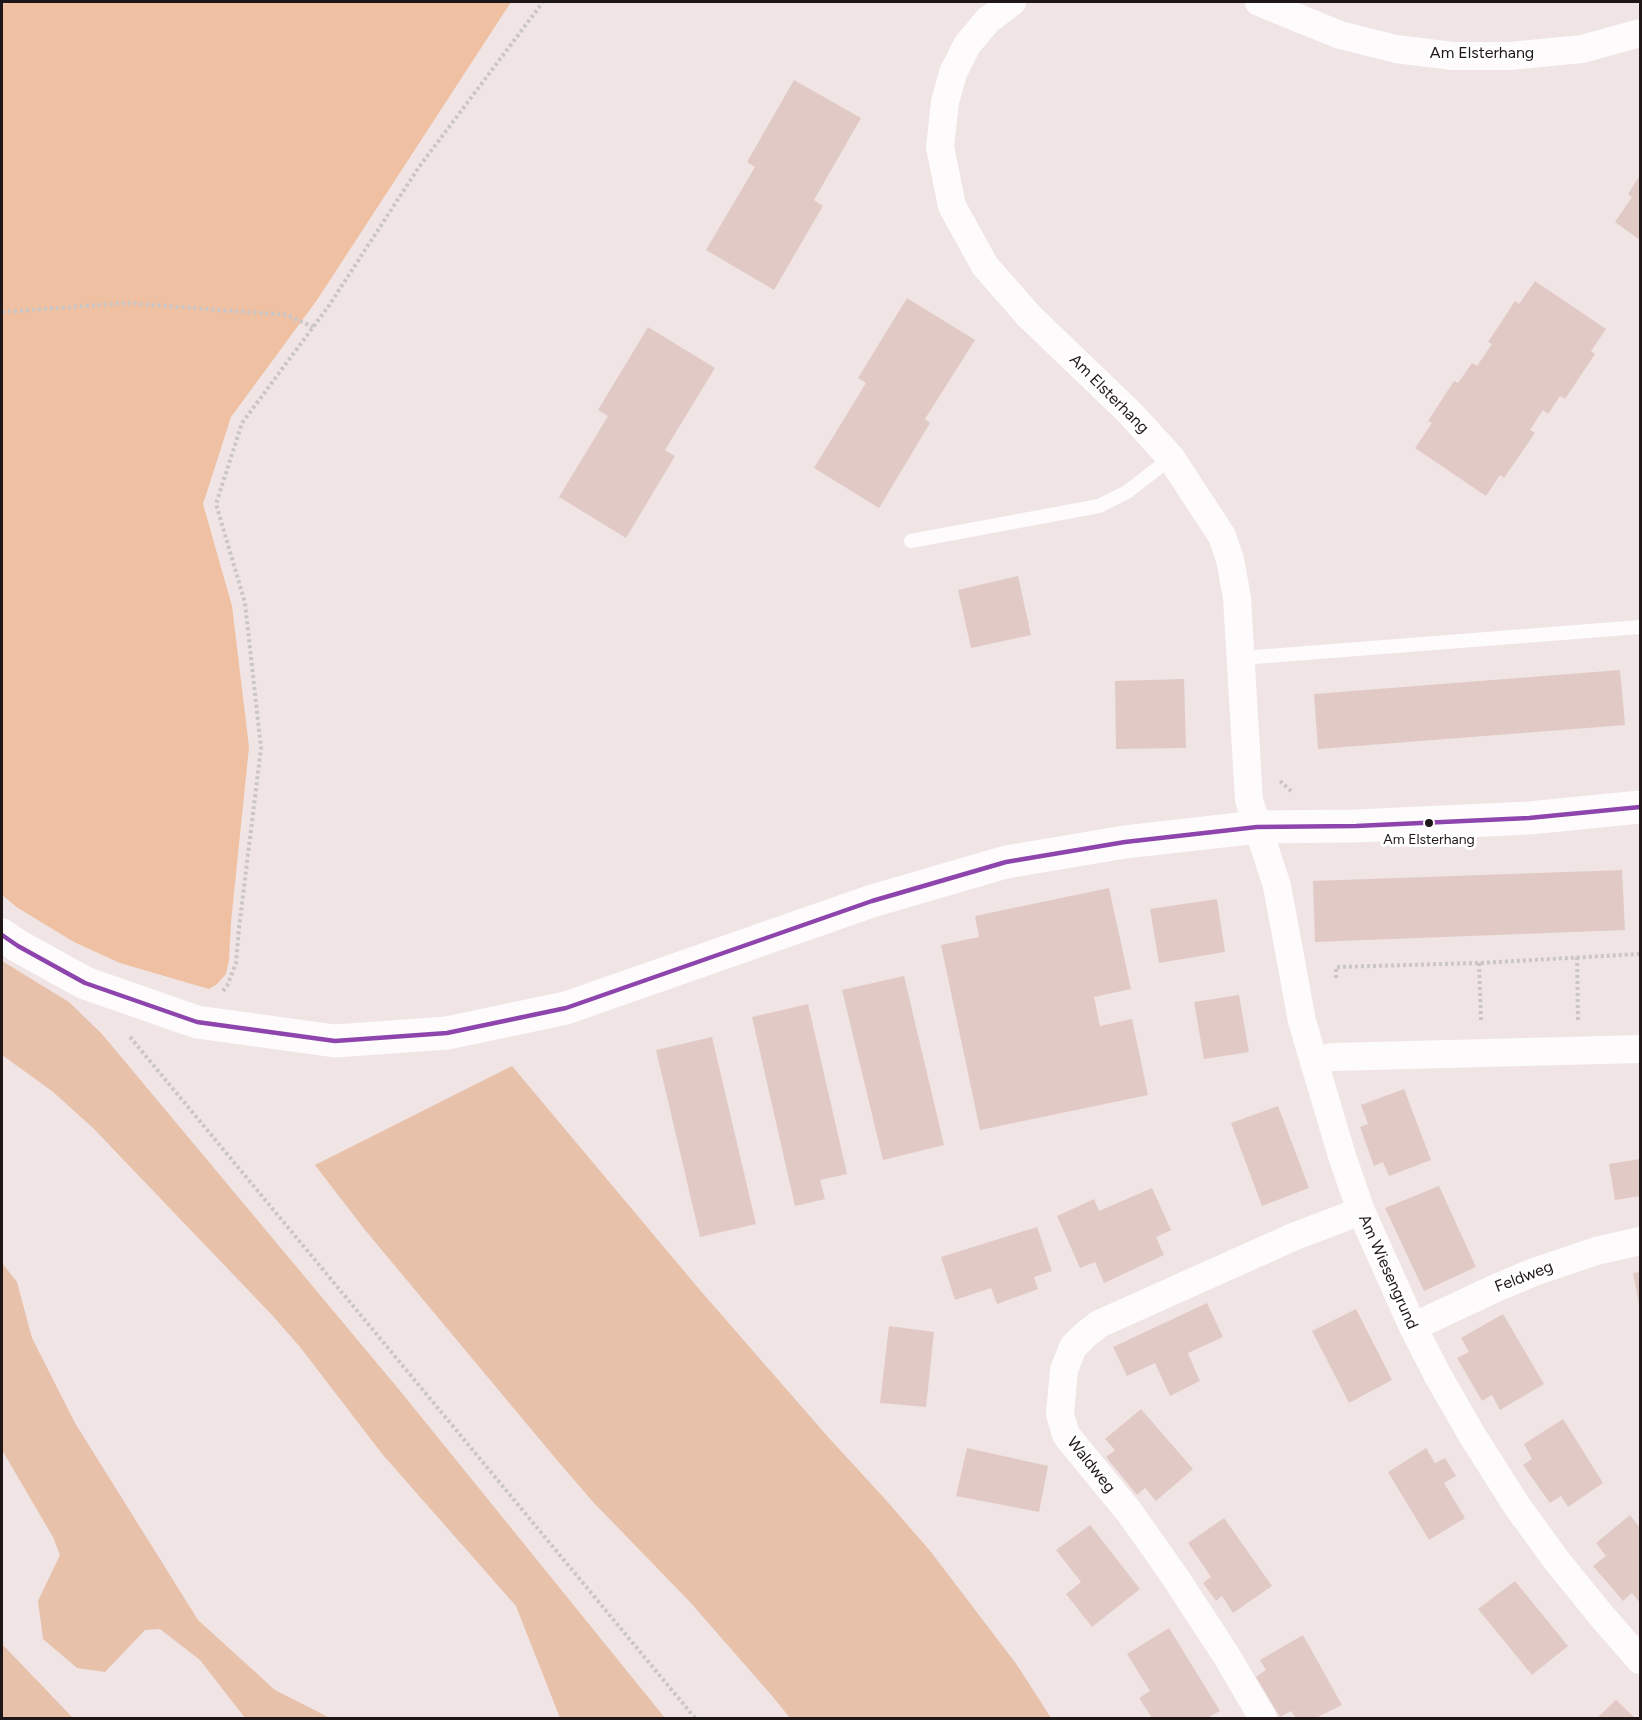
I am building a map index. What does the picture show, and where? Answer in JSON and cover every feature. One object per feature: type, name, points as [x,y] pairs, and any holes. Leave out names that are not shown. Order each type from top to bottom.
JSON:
[{"type":"street","name":"Am Elsterhang","points":[[1012,2],[988,20],[967,45],[953,73],[945,102],[940,147],[952,206],[985,266],[1029,315],[1130,413],[1171,458],[1222,536],[1230,559],[1237,598],[1249,800],[1257,827]]},
{"type":"street","name":"Am Elsterhang","points":[[1258,2],[1340,35],[1396,49],[1453,56],[1510,56],[1582,49],[1641,33]]},
{"type":"street","points":[[2,935],[85,983],[197,1022],[335,1041],[447,1033],[566,1008],[872,901],[1006,862],[1125,842],[1257,827],[1356,826],[1528,818],[1641,807]]},
{"type":"street","name":"Am Wiesengrund","points":[[1257,827],[1277,886],[1302,1021],[1342,1156],[1361,1211],[1413,1327],[1466,1426],[1517,1506],[1599,1614],[1641,1660]]},
{"type":"street","points":[[1314,1063],[1332,1057],[1641,1049]]},
{"type":"street","name":"Waldweg","points":[[1263,1719],[1226,1654],[1173,1574],[1130,1513],[1066,1435],[1060,1414],[1064,1370],[1074,1347],[1099,1324],[1293,1237],[1361,1211]]},
{"type":"street","name":"Feldweg","points":[[1413,1327],[1534,1272],[1596,1251],[1641,1241]]},
{"type":"lane","points":[[912,541],[1099,506],[1127,492],[1171,458]]},
{"type":"lane","points":[[1242,658],[1641,627]]},
{"type":"path","points":[[197,1022],[227,986],[236,963],[261,748],[245,603],[216,504],[242,423],[313,327],[419,166],[543,2]]},
{"type":"path","points":[[2,312],[127,303],[287,315],[313,327]]},
{"type":"path","points":[[1336,978],[1336,967],[1479,963],[1641,954]]},
{"type":"path","points":[[1577,957],[1580,1051]]},
{"type":"path","points":[[1479,963],[1484,1053]]},
{"type":"path","points":[[123,1029],[695,1719]]},
{"type":"shaded area","points":[[2,2],[511,2],[317,300],[231,417],[203,504],[232,606],[249,747],[229,960],[226,974],[209,989],[120,963],[74,942],[18,908],[2,895]]},
{"type":"shaded area","points":[[2,961],[69,1002],[102,1034],[401,1392],[665,1718],[560,1718],[516,1606],[383,1455],[300,1347],[93,1128],[52,1091],[2,1055]]},
{"type":"shaded area","points":[[512,1066],[699,1289],[931,1552],[1017,1665],[1051,1718],[790,1718],[690,1602],[594,1503],[561,1465],[365,1230],[315,1165]]},
{"type":"shaded area","points":[[2,1263],[17,1282],[32,1338],[75,1423],[198,1620],[275,1690],[330,1718],[245,1718],[200,1660],[160,1629],[145,1630],[105,1672],[77,1668],[43,1639],[38,1601],[60,1555],[53,1537],[2,1450]]},
{"type":"shaded area","points":[[2,1644],[73,1718],[2,1718]]},
{"type":"building","points":[[794,80],[861,118],[814,200],[823,206],[774,290],[706,250],[755,167],[747,162]]},
{"type":"building","points":[[1640,175],[1640,240],[1615,222],[1632,197],[1628,194]]},
{"type":"building","points":[[1535,281],[1606,329],[1591,351],[1595,354],[1565,399],[1560,396],[1548,414],[1543,410],[1530,430],[1535,433],[1504,478],[1500,475],[1486,496],[1415,448],[1432,423],[1428,421],[1454,381],[1458,383],[1472,363],[1477,366],[1492,344],[1488,342],[1515,301],[1519,304]]},
{"type":"building","points":[[907,298],[975,340],[925,419],[930,423],[879,508],[814,468],[866,383],[858,378]]},
{"type":"building","points":[[648,327],[715,368],[665,450],[675,456],[626,538],[559,497],[608,416],[598,410]]},
{"type":"building","points":[[1018,576],[1031,635],[971,648],[958,590]]},
{"type":"building","points":[[1620,670],[1625,725],[1318,749],[1314,694]]},
{"type":"building","points":[[1184,679],[1186,748],[1116,749],[1115,681]]},
{"type":"building","points":[[1622,870],[1625,930],[1315,942],[1313,881]]},
{"type":"building","points":[[1109,888],[1131,989],[1094,997],[1100,1026],[1132,1019],[1148,1095],[980,1130],[941,945],[979,937],[975,916]]},
{"type":"building","points":[[1217,899],[1225,952],[1159,963],[1150,909]]},
{"type":"building","points":[[904,976],[944,1145],[883,1160],[842,990]]},
{"type":"building","points":[[1239,995],[1249,1052],[1204,1059],[1194,1002]]},
{"type":"building","points":[[808,1004],[847,1174],[820,1180],[825,1199],[795,1206],[752,1017]]},
{"type":"building","points":[[712,1037],[756,1224],[700,1237],[656,1050]]},
{"type":"building","points":[[1404,1089],[1431,1160],[1389,1176],[1383,1162],[1374,1166],[1360,1127],[1368,1124],[1361,1105]]},
{"type":"building","points":[[1278,1106],[1309,1188],[1262,1206],[1231,1123]]},
{"type":"building","points":[[1640,1159],[1640,1196],[1615,1200],[1609,1164]]},
{"type":"building","points":[[1439,1186],[1476,1267],[1424,1291],[1385,1208]]},
{"type":"building","points":[[1152,1188],[1171,1230],[1156,1237],[1164,1255],[1104,1283],[1095,1262],[1080,1268],[1057,1216],[1094,1199],[1099,1211]]},
{"type":"building","points":[[1037,1227],[1052,1271],[1034,1277],[1038,1289],[997,1304],[991,1288],[955,1300],[941,1257]]},
{"type":"building","points":[[1640,1272],[1640,1304],[1639,1304],[1633,1273]]},
{"type":"building","points":[[1207,1303],[1223,1337],[1188,1353],[1200,1381],[1170,1396],[1155,1363],[1127,1376],[1113,1347]]},
{"type":"building","points":[[1356,1309],[1392,1380],[1349,1403],[1312,1331]]},
{"type":"building","points":[[1503,1314],[1544,1384],[1500,1410],[1492,1395],[1482,1401],[1457,1358],[1469,1352],[1461,1338]]},
{"type":"building","points":[[889,1326],[934,1332],[926,1407],[880,1403]]},
{"type":"building","points":[[1141,1409],[1193,1469],[1156,1501],[1145,1488],[1137,1495],[1106,1457],[1115,1450],[1105,1439]]},
{"type":"building","points":[[1563,1419],[1603,1483],[1568,1507],[1561,1496],[1550,1503],[1523,1465],[1532,1459],[1524,1444]]},
{"type":"building","points":[[967,1448],[1048,1466],[1039,1512],[956,1496]]},
{"type":"building","points":[[1426,1448],[1435,1463],[1445,1458],[1456,1476],[1444,1483],[1465,1518],[1429,1540],[1388,1472]]},
{"type":"building","points":[[1630,1515],[1640,1528],[1640,1603],[1632,1593],[1623,1601],[1593,1566],[1606,1556],[1596,1543]]},
{"type":"building","points":[[1224,1518],[1272,1586],[1233,1613],[1222,1596],[1216,1601],[1203,1583],[1211,1577],[1188,1543]]},
{"type":"building","points":[[1090,1525],[1140,1589],[1092,1627],[1066,1594],[1081,1582],[1056,1550]]},
{"type":"building","points":[[1515,1581],[1568,1646],[1532,1675],[1478,1609]]},
{"type":"building","points":[[1169,1628],[1220,1711],[1207,1718],[1152,1718],[1139,1698],[1150,1691],[1127,1654]]},
{"type":"building","points":[[1303,1635],[1342,1705],[1316,1718],[1296,1718],[1291,1711],[1280,1717],[1256,1677],[1266,1670],[1260,1660]]},
{"type":"building","points":[[1616,1700],[1635,1718],[1597,1718]]},
{"type":"transit line","points":[[2,935],[85,983],[197,1022],[335,1041],[447,1033],[566,1008],[872,901],[1006,862],[1125,842],[1257,827],[1356,826],[1529,818],[1640,807]]},
{"type":"place","name":"Am Elsterhang","points":[[1429,823]]}]
